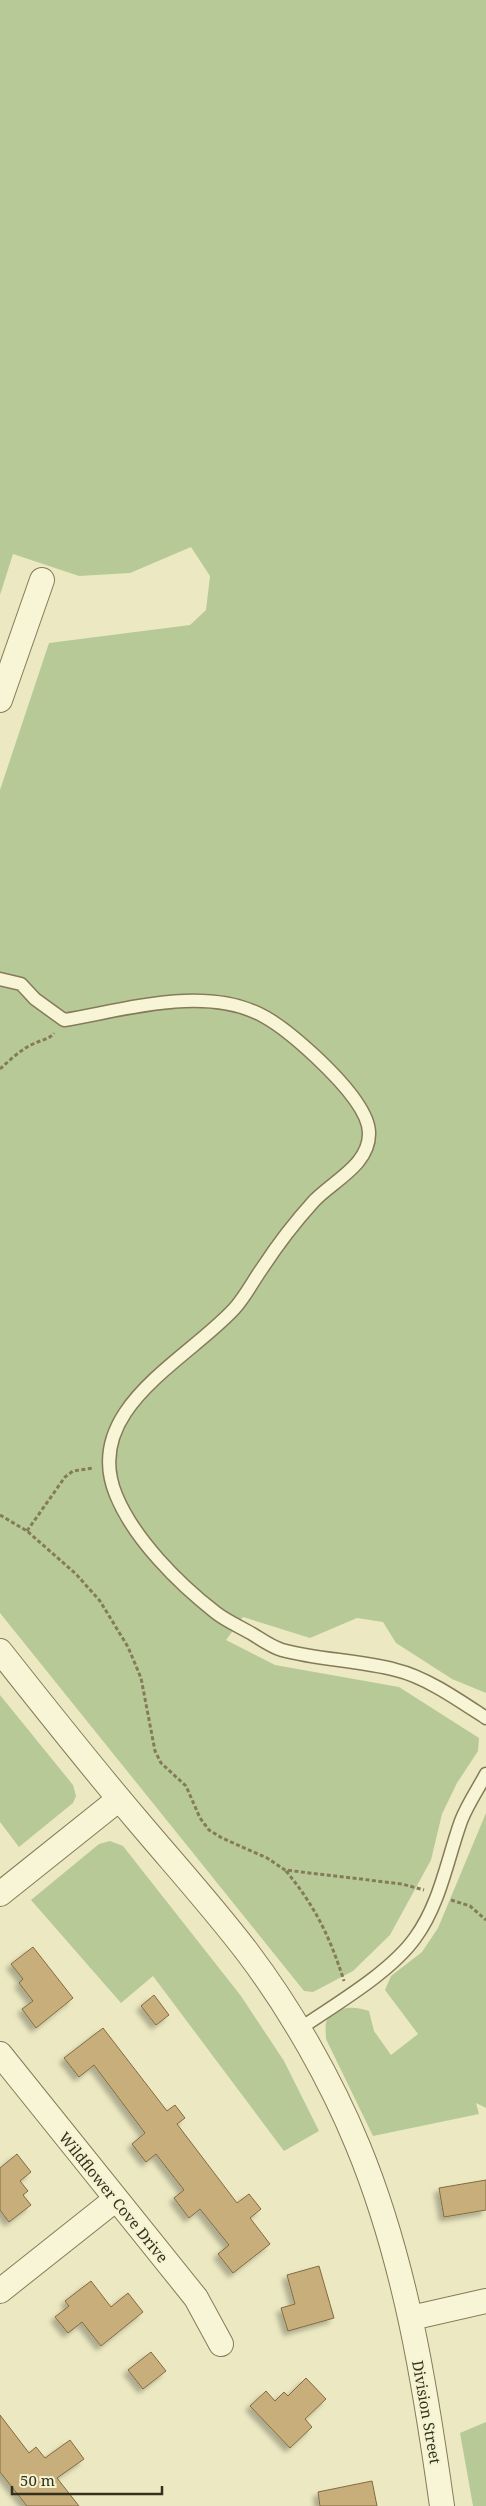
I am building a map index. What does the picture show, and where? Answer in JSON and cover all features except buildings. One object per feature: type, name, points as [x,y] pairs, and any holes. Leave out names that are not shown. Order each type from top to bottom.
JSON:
[{"type":"street","points":[[0,700],[42,580]]},
{"type":"street","name":"Division Street","points":[[0,1651],[119,1799],[248,1953],[298,2030],[332,2090],[361,2153],[400,2270],[411,2318],[442,2506]]},
{"type":"street","points":[[0,1894],[119,1799]]},
{"type":"street","name":"Wildflower Cove Drive","points":[[0,2054],[196,2298],[221,2344]]},
{"type":"street","points":[[0,2291],[116,2200]]},
{"type":"street","points":[[411,2318],[486,2301]]},
{"type":"lane","points":[[0,979],[21,984],[35,1000],[64,1020],[198,1000],[229,1004],[253,1012],[266,1017],[303,1045],[334,1074],[366,1117],[370,1131],[368,1146],[362,1159],[317,1197],[294,1223],[237,1306],[208,1335],[156,1377],[132,1404],[115,1427],[108,1467],[114,1492],[125,1515],[148,1547],[216,1613],[279,1649],[399,1670],[447,1693],[486,1718]]},
{"type":"lane","points":[[298,2030],[399,1958],[415,1939],[427,1920],[461,1819],[486,1774]]},
{"type":"path","points":[[0,1069],[13,1057],[33,1044],[50,1038],[64,1020]]},
{"type":"path","points":[[27,1531],[73,1470],[108,1467]]},
{"type":"path","points":[[0,1514],[27,1531],[76,1574],[100,1601],[128,1647],[146,1693],[155,1751],[161,1763],[186,1786],[200,1818],[209,1830],[222,1838],[267,1858],[285,1870],[307,1896],[323,1924],[348,1995]]},
{"type":"path","points":[[285,1870],[402,1884],[470,1906],[486,1920]]},
{"type":"green space","points":[[0,0],[486,0],[486,1693],[452,1679],[396,1643],[383,1622],[357,1618],[310,1638],[243,1617],[226,1640],[275,1665],[399,1687],[479,1738],[478,1751],[457,1783],[442,1814],[431,1860],[390,1935],[353,1971],[313,1992],[304,1991],[0,1613],[0,790],[49,643],[190,625],[206,610],[210,576],[191,547],[130,573],[79,576],[13,554],[0,595]]},
{"type":"green space","points":[[0,1695],[73,1785],[76,1796],[73,1803],[19,1847],[0,1822]]},
{"type":"green space","points":[[486,1813],[486,2108],[476,2103],[479,2114],[373,2136],[326,2039],[326,2022],[334,2012],[345,2008],[358,2008],[369,2011],[374,2031],[391,2055],[418,2034],[385,1990],[391,1976],[422,1952],[438,1928]]},
{"type":"green space","points":[[110,1841],[123,1846],[241,1996],[284,2061],[319,2131],[284,2151],[153,1976],[121,2003],[31,1900],[99,1844]]},
{"type":"green space","points":[[486,2422],[486,2506],[473,2506],[460,2433]]}]
